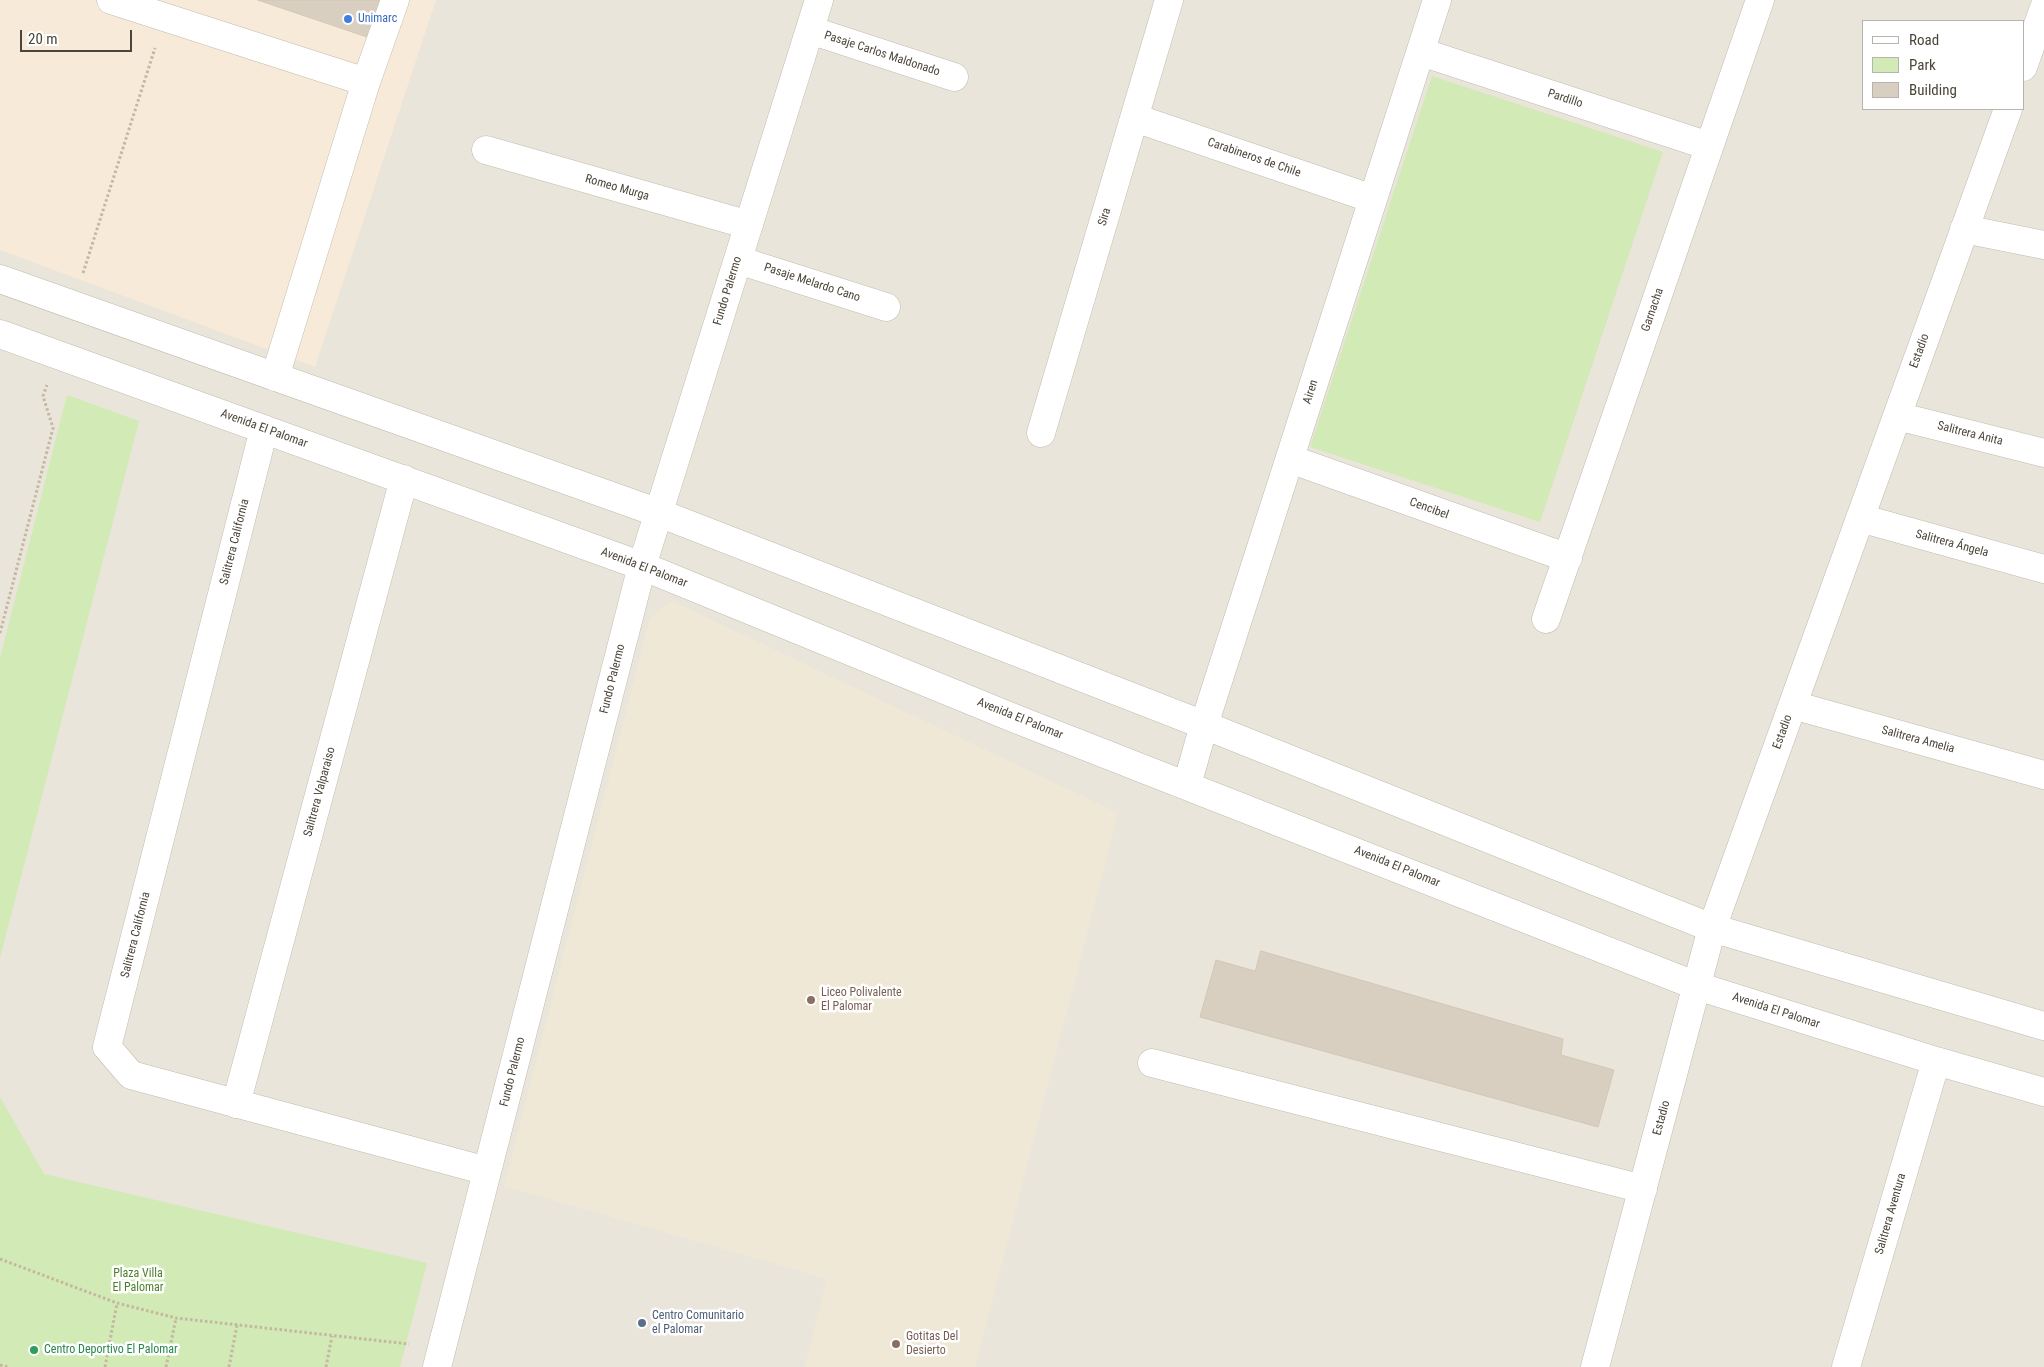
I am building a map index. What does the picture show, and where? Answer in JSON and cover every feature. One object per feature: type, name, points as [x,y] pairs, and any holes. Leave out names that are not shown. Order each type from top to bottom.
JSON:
[{"type":"street","points":[[111,0],[366,82]]},
{"type":"street","points":[[275,377],[366,82],[395,0]]},
{"type":"street","name":"Fundo Palermo","points":[[439,1357],[642,566],[820,0]]},
{"type":"street","name":"Sira","points":[[1041,433],[1170,0]]},
{"type":"street","name":"Airen","points":[[1188,785],[1204,725],[1438,0]]},
{"type":"street","name":"Garnacha","points":[[1546,619],[1760,0]]},
{"type":"street","points":[[2024,64],[2039,36],[2044,8]]},
{"type":"street","name":"Pasaje Carlos Maldonado","points":[[810,30],[954,77]]},
{"type":"street","name":"Pardillo","points":[[1421,52],[1709,146]]},
{"type":"street","name":"Estadio","points":[[1596,1367],[1712,928],[2008,110]]},
{"type":"street","name":"Carabineros de Chile","points":[[1135,118],[1373,199]]},
{"type":"street","name":"Romeo Murga","points":[[486,150],[749,225]]},
{"type":"street","points":[[1964,229],[2044,245]]},
{"type":"street","name":"Pasaje Melardo Cano","points":[[738,260],[886,307]]},
{"type":"street","points":[[0,279],[659,513],[1204,725],[1712,928],[2044,1026]]},
{"type":"street","name":"Avenida El Palomar","points":[[0,334],[642,566],[1016,718],[1697,986],[1936,1061],[2044,1092]]},
{"type":"street","name":"Salitrera Anita","points":[[1897,416],[2044,453]]},
{"type":"street","name":"Salitrera California","points":[[264,429],[107,1047],[131,1075],[488,1171]]},
{"type":"street","name":"Cencibel","points":[[1290,459],[1568,558]]},
{"type":"street","name":"Salitrera Valparaiso","points":[[236,1104],[404,479]]},
{"type":"street","name":"Salitrera Ángela","points":[[1860,518],[2044,569]]},
{"type":"street","name":"Salitrera Amelia","points":[[1793,706],[2044,775]]},
{"type":"street","name":"Salitrera Aventura","points":[[1846,1367],[1936,1061]]},
{"type":"street","points":[[1152,1063],[1643,1189]]},
{"type":"path","points":[[72,305],[164,17]]},
{"type":"path","points":[[0,633],[53,428],[43,396],[56,354]]},
{"type":"path","points":[[0,1259],[117,1303],[176,1318],[332,1335],[439,1357]]},
{"type":"path","points":[[105,1367],[117,1303]]},
{"type":"path","points":[[166,1367],[176,1318]]},
{"type":"path","points":[[229,1367],[237,1325]]},
{"type":"path","points":[[326,1367],[332,1335]]},
{"type":"path","points":[[0,1365],[8,1367]]},
{"type":"shaded area","points":[[0,0],[2044,0],[2044,1367],[0,1367]]},
{"type":"shaded area","points":[[0,0],[436,0],[315,367],[0,250]]},
{"type":"shaded area","name":"Liceo Polivalente El Palomar","points":[[672,601],[1118,813],[975,1367],[805,1367],[827,1279],[504,1186],[650,618]]},
{"type":"green space","points":[[1432,76],[1663,152],[1540,522],[1310,447]]},
{"type":"green space","points":[[67,395],[139,421],[0,958],[0,658]]},
{"type":"green space","name":"Plaza Villa El Palomar","points":[[0,1097],[44,1174],[427,1263],[400,1367],[0,1367]]},
{"type":"building","name":"Unimarc","points":[[258,0],[387,0],[374,39]]},
{"type":"building","points":[[1261,951],[1563,1039],[1561,1055],[1614,1070],[1598,1127],[1200,1017],[1216,960],[1255,971]]},
{"type":"place","name":"Unimarc","points":[[348,19]]},
{"type":"place","name":"Liceo Polivalente El Palomar","points":[[811,1000]]},
{"type":"place","name":"Centro Comunitario el Palomar","points":[[642,1323]]},
{"type":"place","name":"Gotitas Del Desierto","points":[[896,1344]]},
{"type":"place","name":"Centro Deportivo El Palomar","points":[[34,1350]]}]
